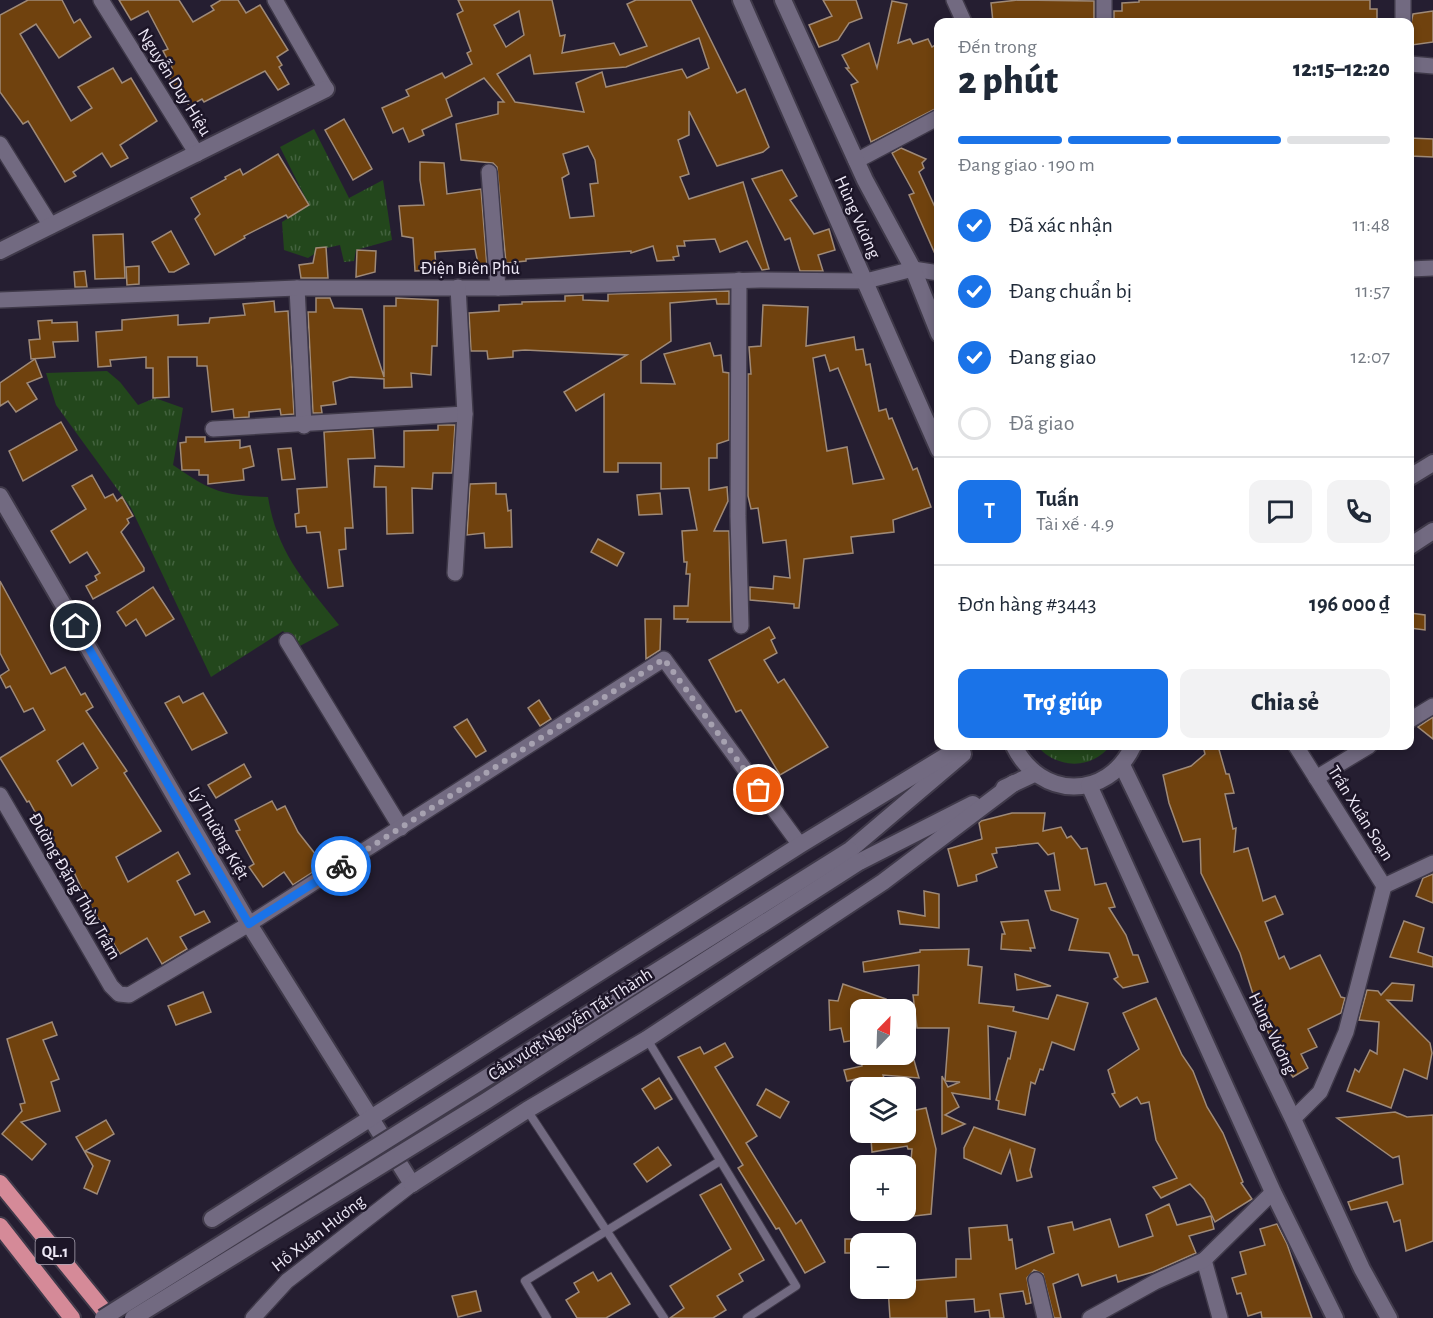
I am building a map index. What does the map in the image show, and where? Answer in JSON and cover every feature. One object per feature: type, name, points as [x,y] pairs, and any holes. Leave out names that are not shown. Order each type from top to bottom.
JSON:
[{"type":"highway","name":"QL.1","points":[[0,1183],[110,1318]]},
{"type":"highway","name":"QL.1","points":[[0,1226],[72,1318]]},
{"type":"main road","name":"Hùng Vương","points":[[741,0],[934,438]]},
{"type":"main road","name":"Hùng Vương","points":[[783,0],[856,161],[912,269],[934,322]]},
{"type":"main road","points":[[0,251],[326,89]]},
{"type":"main road","points":[[1414,475],[1433,463]]},
{"type":"main road","name":"Lý Thường Kiệt","points":[[0,496],[249,924],[412,1184]]},
{"type":"main road","points":[[1414,543],[1433,531]]},
{"type":"main road","points":[[212,1219],[956,750]]},
{"type":"main road","name":"Cầu vượt Nguyễn Tất Thành","points":[[134,1318],[486,1101],[855,856],[969,750]]},
{"type":"main road","points":[[1016,750],[1034,774],[1051,783],[1070,787],[1089,785],[1107,777],[1122,765],[1131,750]]},
{"type":"main road","name":"Hùng Vương","points":[[1122,765],[1293,1119],[1362,1269],[1389,1318]]},
{"type":"main road","name":"Cầu vượt Nguyễn Tất Thành","points":[[103,1318],[855,856],[1034,774]]},
{"type":"main road","points":[[412,1184],[527,1110],[647,1039],[883,882],[1014,783]]},
{"type":"main road","points":[[1089,785],[1273,1192],[1335,1318]]},
{"type":"street","name":"Nguyễn Duy Hiệu","points":[[101,0],[197,153]]},
{"type":"street","points":[[275,0],[326,89]]},
{"type":"street","points":[[954,0],[962,18]]},
{"type":"street","points":[[1104,0],[1104,18]]},
{"type":"street","points":[[1403,0],[1403,18]]},
{"type":"street","points":[[1414,64],[1433,66]]},
{"type":"street","points":[[856,161],[934,120]]},
{"type":"street","points":[[0,144],[51,226]]},
{"type":"street","points":[[489,172],[498,288]]},
{"type":"street","points":[[1414,269],[1433,268]]},
{"type":"street","name":"Điện Biên Phủ","points":[[0,300],[297,288],[498,288],[739,280],[866,281],[912,269],[934,272]]},
{"type":"street","points":[[739,280],[738,516],[741,626]]},
{"type":"street","points":[[455,573],[465,414],[458,287]]},
{"type":"street","points":[[297,288],[304,426]]},
{"type":"street","points":[[213,429],[304,426],[465,414]]},
{"type":"street","points":[[287,641],[401,828]]},
{"type":"street","points":[[249,924],[664,659],[800,846]]},
{"type":"street","points":[[1414,718],[1433,706]]},
{"type":"street","name":"Trần Xuân Soạn","points":[[1298,750],[1384,886],[1433,863]]},
{"type":"street","points":[[1316,778],[1362,750]]},
{"type":"street","name":"Đường Đặng Thùy Trâm","points":[[0,795],[92,955],[111,986],[119,994],[129,995],[249,924]]},
{"type":"street","points":[[1293,1119],[1320,1092],[1346,1032],[1384,886]]},
{"type":"street","name":"Hồ Xuân Hương","points":[[253,1318],[287,1281],[412,1184]]},
{"type":"street","points":[[1090,1318],[1155,1282],[1204,1260],[1273,1192]]},
{"type":"street","points":[[1204,1260],[1220,1318]]},
{"type":"street","points":[[1036,1280],[1045,1318]]},
{"type":"lane","points":[[647,1039],[796,1286],[747,1318]]},
{"type":"lane","points":[[527,1110],[664,1318]]},
{"type":"lane","points":[[547,1318],[525,1281],[720,1161]]},
{"type":"green space","points":[[314,129],[349,198],[383,180],[392,240],[356,250],[354,261],[344,262],[340,245],[322,249],[308,258],[284,250],[282,222],[309,205],[280,147]]},
{"type":"green space","points":[[107,371],[120,382],[138,405],[155,398],[183,408],[173,465],[198,481],[218,490],[239,495],[268,497],[272,517],[285,551],[339,625],[298,647],[283,631],[211,677],[131,508],[56,405],[46,373]]},
{"type":"green space","points":[[1041,750],[1106,750],[1084,763],[1074,764],[1045,754]]},
{"type":"building","points":[[28,0],[62,0],[74,23],[80,19],[91,37],[59,58],[36,24],[20,34],[71,121],[92,108],[78,87],[113,68],[122,83],[131,78],[157,121],[120,145],[128,158],[111,167],[102,153],[73,172],[76,176],[65,182],[28,121],[23,124],[0,92],[0,15]]},
{"type":"building","points":[[119,0],[179,0],[193,22],[214,10],[211,6],[221,0],[238,0],[246,13],[260,5],[288,50],[277,57],[282,65],[279,67],[289,84],[278,90],[265,71],[204,102],[202,99],[189,106],[180,88],[177,91],[166,72],[172,68],[163,51],[168,49],[148,11],[131,20]]},
{"type":"building","points":[[458,0],[552,0],[560,36],[565,35],[562,53],[614,43],[620,55],[647,46],[627,4],[636,0],[691,0],[737,93],[745,89],[769,147],[763,152],[717,166],[689,111],[689,135],[678,140],[689,174],[680,177],[689,199],[743,182],[769,269],[762,270],[747,241],[720,252],[715,239],[684,241],[685,246],[677,246],[679,256],[673,257],[674,260],[657,261],[653,246],[631,253],[631,251],[526,259],[526,261],[506,263],[497,167],[493,163],[461,160],[456,124],[498,114],[498,102],[504,102],[484,78],[446,99],[452,116],[422,130],[424,135],[409,142],[403,128],[393,133],[382,108],[409,96],[406,90],[442,73],[445,78],[472,64],[467,53],[471,51],[457,14],[463,11]],"holes":[[[519,11],[524,35],[506,47],[494,25]],[[699,38],[709,68],[687,78],[682,69],[606,87],[602,72],[576,83],[584,112],[515,102],[497,74],[530,55],[534,74],[626,67]],[[588,146],[595,160],[598,183],[590,184],[594,216],[570,218],[562,178],[569,174],[563,154]]]},
{"type":"building","points":[[823,0],[856,0],[862,18],[849,23],[838,40],[819,47],[809,25],[832,16]]},
{"type":"building","points":[[1018,0],[1094,1],[1094,18],[993,18],[991,3]]},
{"type":"building","points":[[1139,0],[1370,0],[1370,9],[1377,9],[1377,18],[1114,18],[1114,11],[1122,11],[1122,3],[1139,2]]},
{"type":"building","points":[[892,1],[907,4],[898,43],[910,39],[913,44],[928,39],[932,47],[934,46],[934,110],[871,142],[851,85],[858,82],[846,68],[849,68],[842,55],[869,43],[877,68]]},
{"type":"building","points":[[1433,11],[1433,42],[1414,45],[1413,14]]},
{"type":"building","points":[[344,119],[372,169],[353,180],[325,130]]},
{"type":"building","points":[[1414,138],[1433,139],[1433,157],[1414,156]]},
{"type":"building","points":[[901,148],[926,159],[922,163],[924,168],[919,172],[934,205],[934,252],[909,195],[914,193],[892,153]]},
{"type":"building","points":[[278,154],[309,205],[288,218],[286,215],[244,236],[245,238],[215,255],[195,219],[200,214],[191,198],[240,169],[243,175]]},
{"type":"building","points":[[420,162],[444,163],[447,194],[481,189],[487,267],[479,268],[475,249],[435,252],[436,270],[415,271],[413,238],[402,236],[399,206],[424,205]]},
{"type":"building","points":[[782,170],[797,196],[790,200],[814,234],[829,229],[835,250],[818,255],[823,271],[800,271],[790,238],[785,240],[752,179]]},
{"type":"building","points":[[171,231],[189,264],[174,272],[169,272],[152,242]]},
{"type":"building","points":[[123,234],[125,278],[95,279],[93,235]]},
{"type":"building","points":[[326,247],[328,278],[301,278],[299,265],[313,263],[316,248]]},
{"type":"building","points":[[357,250],[376,251],[375,272],[356,277]]},
{"type":"building","points":[[139,266],[139,284],[127,285],[126,267]]},
{"type":"building","points":[[85,271],[87,287],[75,287],[74,272]]},
{"type":"building","points":[[729,291],[729,304],[717,304],[716,299],[670,303],[671,341],[641,361],[641,383],[675,384],[664,354],[710,343],[714,356],[721,355],[723,372],[729,373],[729,440],[717,444],[717,458],[709,458],[709,490],[727,487],[728,501],[714,531],[729,531],[731,622],[687,622],[688,619],[674,619],[674,606],[688,606],[690,574],[686,574],[687,562],[684,562],[682,531],[697,530],[689,488],[661,489],[661,463],[618,463],[618,472],[604,472],[604,394],[576,411],[564,392],[627,355],[525,350],[513,351],[513,357],[488,359],[487,351],[471,351],[469,313],[499,311],[499,305],[522,304],[522,302],[565,301],[565,296],[583,295],[583,300],[608,301],[608,294]]},
{"type":"building","points":[[316,298],[330,298],[334,308],[362,309],[384,377],[384,306],[396,306],[396,298],[438,300],[437,346],[432,346],[431,375],[411,373],[412,387],[384,388],[384,379],[350,377],[333,382],[336,404],[321,406],[322,413],[313,413],[308,312],[316,312]]},
{"type":"building","points":[[274,301],[275,312],[288,311],[294,414],[281,415],[280,409],[249,412],[249,417],[234,418],[233,409],[212,412],[207,366],[197,366],[197,357],[168,357],[169,397],[153,398],[153,368],[146,368],[146,357],[110,360],[111,366],[98,367],[96,332],[122,330],[122,320],[178,315],[178,325],[209,323],[210,318],[245,315],[243,304]]},
{"type":"building","points":[[763,305],[808,307],[806,346],[854,337],[856,350],[863,349],[866,365],[870,364],[879,411],[886,409],[889,419],[892,418],[913,470],[917,468],[931,507],[893,520],[894,532],[851,537],[853,553],[804,559],[799,608],[794,608],[794,604],[750,600],[750,587],[773,589],[774,576],[790,578],[786,540],[763,543],[758,508],[751,509],[748,496],[748,374],[751,374],[749,347],[761,346]],"holes":[[[825,355],[830,371],[838,368],[884,479],[853,484],[847,447],[827,451],[813,358]]]},
{"type":"building","points":[[52,320],[52,323],[77,322],[78,341],[53,342],[55,357],[31,359],[29,340],[40,339],[38,321]]},
{"type":"building","points":[[35,359],[42,377],[27,383],[37,399],[16,412],[8,401],[0,406],[0,383]]},
{"type":"building","points":[[61,422],[77,450],[23,481],[9,451]]},
{"type":"building","points":[[438,425],[455,425],[452,473],[433,473],[432,489],[412,488],[413,533],[387,534],[386,487],[374,487],[375,466],[404,467],[404,431],[438,430]]},
{"type":"building","points":[[373,429],[375,458],[348,459],[353,528],[345,528],[346,549],[339,550],[343,586],[328,588],[320,532],[307,533],[306,526],[296,527],[295,514],[299,513],[297,489],[327,487],[324,432]]},
{"type":"building","points":[[186,437],[205,437],[205,442],[240,440],[240,448],[250,446],[254,466],[243,469],[244,480],[208,484],[208,475],[199,475],[199,470],[182,470],[180,443],[186,442]]},
{"type":"building","points":[[291,448],[295,479],[282,480],[278,449]]},
{"type":"building","points":[[92,475],[105,498],[113,494],[117,501],[122,497],[133,516],[127,519],[129,523],[121,532],[144,568],[144,571],[93,599],[86,586],[97,580],[95,576],[100,573],[87,552],[70,563],[51,531],[86,509],[72,486]]},
{"type":"building","points":[[496,483],[496,494],[506,494],[508,511],[511,510],[512,547],[485,548],[484,533],[467,535],[470,484]]},
{"type":"building","points":[[660,493],[662,514],[639,515],[637,495]]},
{"type":"building","points":[[598,539],[624,553],[617,566],[591,552]]},
{"type":"building","points":[[0,581],[51,674],[65,667],[81,695],[85,693],[93,707],[86,711],[127,771],[124,773],[161,831],[116,857],[128,882],[178,852],[190,874],[177,881],[195,915],[204,911],[210,922],[180,937],[187,949],[162,964],[147,938],[120,954],[87,900],[72,868],[67,870],[29,801],[27,802],[0,758],[45,730],[33,708],[24,712],[10,686],[6,688],[0,676],[9,670],[0,653]],"holes":[[[83,743],[98,768],[72,786],[57,761]]]},
{"type":"building","points":[[153,587],[174,619],[146,636],[136,619],[126,626],[117,612]]},
{"type":"building","points":[[1414,614],[1425,615],[1425,630],[1414,629]]},
{"type":"building","points":[[645,619],[661,619],[660,650],[646,659]]},
{"type":"building","points":[[769,627],[775,638],[771,640],[777,653],[764,660],[778,683],[784,679],[828,747],[780,775],[741,710],[736,712],[709,660]]},
{"type":"building","points":[[203,693],[227,733],[192,750],[165,703],[179,696],[183,703]]},
{"type":"building","points":[[539,700],[551,719],[540,726],[528,708]]},
{"type":"building","points":[[1433,717],[1433,739],[1418,727]]},
{"type":"building","points":[[467,719],[486,751],[476,757],[454,727]]},
{"type":"building","points":[[1204,750],[1219,750],[1226,774],[1229,774],[1234,793],[1225,794],[1233,829],[1236,828],[1234,852],[1248,848],[1263,901],[1275,896],[1283,914],[1265,922],[1279,959],[1284,956],[1290,969],[1320,955],[1341,997],[1345,998],[1341,1013],[1308,1029],[1317,1047],[1301,1054],[1308,1068],[1293,1077],[1282,1063],[1258,1010],[1240,953],[1201,873],[1200,839],[1183,842],[1169,803],[1163,775],[1191,766],[1205,754]]},
{"type":"building","points":[[244,764],[251,777],[216,798],[208,785]]},
{"type":"building","points":[[272,801],[277,810],[285,806],[298,832],[324,865],[293,885],[284,872],[263,887],[249,867],[254,864],[236,831],[240,830],[235,820]]},
{"type":"building","points":[[1012,813],[1045,813],[1043,831],[1061,827],[1067,838],[1071,836],[1081,849],[1087,848],[1095,885],[1106,883],[1115,907],[1109,908],[1126,935],[1133,955],[1138,955],[1148,982],[1123,988],[1114,979],[1118,977],[1109,953],[1069,950],[1078,919],[1051,910],[1045,891],[1060,890],[1054,853],[1048,855],[1038,843],[996,848],[997,853],[992,854],[997,867],[976,875],[977,881],[958,886],[948,849],[982,839],[979,823],[981,821]]},
{"type":"building","points":[[1433,874],[1433,903],[1416,896],[1423,878]]},
{"type":"building","points":[[924,891],[939,894],[939,928],[900,924],[898,911],[925,916]]},
{"type":"building","points":[[1028,920],[1035,948],[1030,948],[1031,951],[1001,949],[1002,934],[1005,934],[1001,922]]},
{"type":"building","points":[[1404,921],[1424,928],[1418,952],[1433,957],[1433,967],[1390,957]]},
{"type":"building","points":[[969,949],[968,965],[982,967],[979,1003],[1014,1007],[1013,1011],[1048,1019],[1057,995],[1088,1003],[1074,1050],[1052,1042],[1043,1070],[1040,1069],[1035,1084],[1031,1082],[1025,1115],[998,1109],[999,1101],[996,1100],[1008,1058],[1010,1059],[1016,1032],[988,1026],[990,1099],[952,1093],[959,1107],[945,1115],[965,1124],[942,1134],[942,1076],[948,1087],[960,1082],[945,1081],[949,1028],[917,1028],[916,999],[913,999],[913,995],[918,995],[919,965],[864,972],[863,962],[920,952],[920,950]]},
{"type":"building","points":[[1015,974],[1051,986],[1017,990]]},
{"type":"building","points":[[1392,983],[1414,985],[1412,1001],[1387,1000],[1430,1043],[1432,1053],[1427,1079],[1404,1069],[1391,1108],[1347,1091],[1355,1069],[1359,1072],[1370,1050],[1377,1054],[1379,1022],[1359,1020],[1367,990],[1378,991],[1381,995]]},
{"type":"building","points":[[843,984],[886,999],[850,999],[850,1041],[844,1042],[841,1028],[830,1030],[829,1000],[838,1001]]},
{"type":"building","points":[[203,992],[211,1012],[176,1025],[168,1006]]},
{"type":"building","points":[[1156,998],[1182,1055],[1193,1071],[1207,1107],[1223,1133],[1243,1182],[1241,1183],[1252,1199],[1215,1222],[1204,1199],[1190,1184],[1161,1198],[1153,1187],[1177,1178],[1156,1140],[1149,1102],[1141,1104],[1137,1097],[1120,1107],[1112,1094],[1115,1093],[1108,1070],[1139,1049],[1123,1013]]},
{"type":"building","points":[[52,1022],[57,1035],[43,1040],[59,1079],[51,1082],[60,1111],[21,1122],[46,1144],[32,1160],[2,1134],[22,1111],[20,1104],[25,1103],[7,1039]]},
{"type":"building","points":[[725,1043],[733,1057],[715,1067],[757,1136],[746,1143],[796,1224],[801,1220],[825,1262],[805,1273],[779,1228],[776,1229],[738,1168],[743,1165],[678,1057],[700,1047],[704,1054]]},
{"type":"building","points":[[915,1065],[919,1078],[883,1075],[884,1077],[850,1077],[850,1080],[847,1081],[844,1070],[862,1066]]},
{"type":"building","points":[[659,1078],[672,1099],[655,1109],[642,1089]]},
{"type":"building","points":[[766,1089],[789,1102],[780,1118],[757,1105]]},
{"type":"building","points":[[926,1108],[936,1149],[931,1214],[916,1216],[916,1155],[911,1155],[912,1149],[908,1149],[907,1146],[872,1152],[871,1143],[916,1143],[916,1110]]},
{"type":"building","points":[[1395,1112],[1407,1117],[1433,1115],[1433,1241],[1406,1251],[1400,1220],[1394,1222],[1387,1202],[1351,1210],[1348,1202],[1403,1184],[1399,1156],[1393,1158],[1337,1118]]},
{"type":"building","points":[[106,1120],[114,1134],[85,1151],[110,1161],[97,1194],[84,1188],[93,1166],[76,1137]]},
{"type":"building","points":[[974,1127],[1035,1149],[1030,1170],[1032,1177],[1017,1181],[1010,1150],[1001,1174],[964,1158],[964,1148]]},
{"type":"building","points":[[658,1147],[671,1165],[647,1182],[634,1164]]},
{"type":"building","points":[[721,1184],[764,1260],[739,1274],[743,1281],[717,1296],[726,1310],[713,1318],[670,1318],[684,1308],[670,1286],[731,1249],[700,1195]]},
{"type":"building","points":[[1169,1204],[1177,1225],[1211,1216],[1214,1229],[1189,1236],[1196,1253],[1153,1272],[1118,1282],[1116,1275],[1082,1286],[1078,1274],[1053,1284],[1061,1318],[1054,1318],[1043,1274],[1034,1270],[1027,1278],[1031,1303],[1026,1304],[1023,1291],[1000,1294],[1004,1318],[990,1318],[989,1310],[975,1312],[974,1299],[946,1301],[947,1318],[890,1318],[889,1299],[916,1299],[916,1280],[956,1277],[956,1259],[971,1259],[969,1228],[1007,1225],[1009,1240],[1012,1239],[1016,1269],[1054,1253],[1048,1227],[1072,1222],[1074,1230],[1110,1219],[1119,1247],[1153,1236],[1146,1215]]},
{"type":"building","points":[[1277,1224],[1287,1244],[1312,1318],[1262,1318],[1261,1312],[1248,1316],[1241,1293],[1237,1294],[1232,1278],[1246,1274],[1240,1252],[1265,1245],[1260,1229]]},
{"type":"building","points":[[845,1239],[850,1239],[850,1253],[845,1253]]},
{"type":"building","points":[[593,1272],[598,1281],[611,1273],[630,1304],[606,1318],[577,1318],[566,1300],[579,1292],[574,1283]]},
{"type":"building","points":[[476,1291],[481,1311],[458,1317],[452,1296]]},
{"type":"way so far","points":[[341,866],[664,659],[759,790]]},
{"type":"route","points":[[76,626],[249,924],[341,866]]}]
